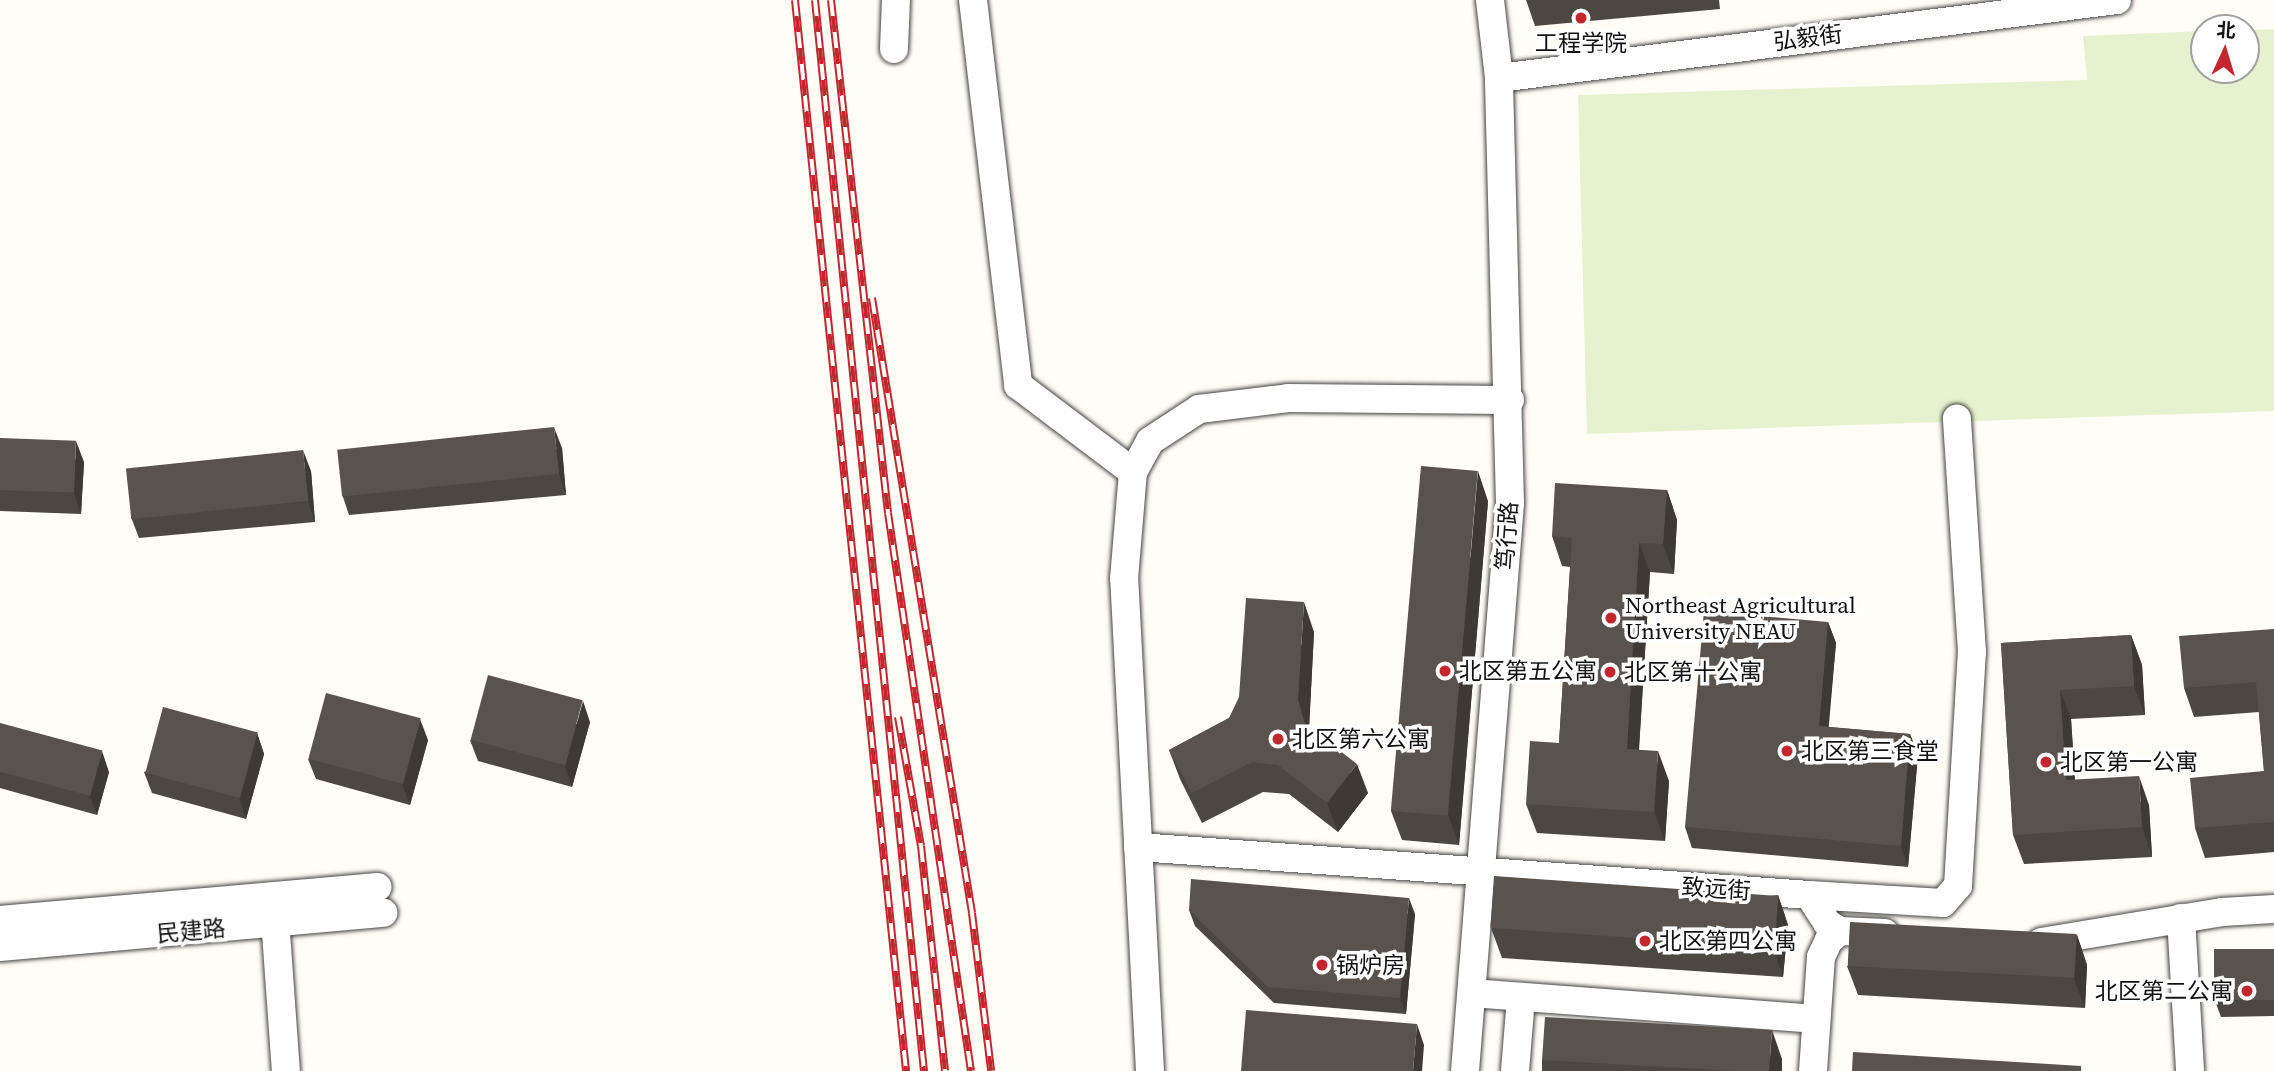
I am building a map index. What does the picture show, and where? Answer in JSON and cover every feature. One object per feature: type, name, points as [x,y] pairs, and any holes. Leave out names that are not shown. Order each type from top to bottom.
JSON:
[{"type":"street","points":[[894,49],[896,0]]},
{"type":"street","points":[[973,0],[1018,385],[1133,472]]},
{"type":"street","name":"笃行路","points":[[1465,1071],[1483,874],[1510,503],[1510,400],[1499,78],[1490,0]]},
{"type":"street","name":"弘毅街","points":[[1499,78],[2117,0]]},
{"type":"street","points":[[1150,1071],[1124,579],[1133,472],[1150,440],[1199,410],[1288,398],[1510,400]]},
{"type":"street","name":"致远街","points":[[1138,847],[1483,874],[1943,903],[1958,886],[1972,652],[1957,418]]},
{"type":"street","points":[[274,895],[285,1071]]},
{"type":"street","name":"民建路","points":[[0,920],[274,895],[380,900],[275,923],[0,947]]},
{"type":"street","points":[[1809,895],[1827,923],[1840,931],[1907,935]]},
{"type":"street","points":[[2016,940],[2075,939],[2181,918],[2274,909]]},
{"type":"street","points":[[2181,918],[2190,1071]]},
{"type":"street","points":[[1813,1071],[1821,957],[1829,940],[1840,931]]},
{"type":"street","points":[[1472,993],[1816,1019]]},
{"type":"street","points":[[1515,1071],[1521,998]]},
{"type":"green space","points":[[2274,29],[2274,411],[1587,434],[1578,95],[2087,80],[2083,36],[2190,32],[2190,84],[2260,84],[2260,30]]},
{"type":"building","points":[[554,427],[559,474],[342,497],[337,450]]},
{"type":"building","points":[[0,438],[76,441],[74,493],[0,490]]},
{"type":"building","points":[[303,450],[308,501],[131,519],[126,469]]},
{"type":"building","name":"北区第五公寓","points":[[1421,466],[1478,471],[1448,816],[1391,811]]},
{"type":"building","name":"北区第十公寓","points":[[1555,483],[1667,490],[1663,544],[1639,543],[1627,749],[1658,751],[1654,812],[1526,804],[1530,741],[1559,743],[1572,538],[1552,536]]},
{"type":"building","name":"北区第六公寓","points":[[1246,598],[1304,602],[1298,700],[1305,724],[1357,764],[1327,803],[1278,765],[1252,762],[1192,793],[1169,750],[1229,718],[1239,697]]},
{"type":"building","name":"北区第三食堂","points":[[1704,611],[1828,622],[1819,726],[1910,734],[1901,846],[1685,827]]},
{"type":"building","points":[[2274,629],[2274,822],[2195,828],[2190,778],[2264,771],[2256,682],[2184,688],[2179,636]]},
{"type":"building","points":[[2131,635],[2134,686],[2060,690],[2066,780],[2139,776],[2142,827],[2013,835],[2001,643]]},
{"type":"building","points":[[488,675],[583,700],[565,765],[471,740]]},
{"type":"building","points":[[326,693],[421,718],[403,784],[308,759]]},
{"type":"building","points":[[163,707],[258,732],[240,798],[145,773]]},
{"type":"building","points":[[0,723],[102,750],[90,796],[0,772]]},
{"type":"building","points":[[1494,876],[1778,896],[1775,948],[1490,928]]},
{"type":"building","name":"锅炉房","points":[[1191,879],[1409,898],[1400,998],[1268,987],[1189,910]]},
{"type":"building","points":[[1850,922],[2077,934],[2074,978],[1848,966]]},
{"type":"building","name":"北区第二公寓","points":[[2214,949],[2274,949],[2274,1000],[2214,1000]]},
{"type":"building","points":[[1246,1010],[1417,1024],[1413,1071],[1241,1071]]},
{"type":"building","points":[[1545,1017],[1772,1030],[1769,1071],[1542,1060]]},
{"type":"building","points":[[1853,1052],[2081,1066],[2081,1071],[1852,1071]]},
{"type":"railway","points":[[795,0],[906,1071]]},
{"type":"railway","points":[[815,0],[924,1071]]},
{"type":"railway","points":[[831,0],[888,513],[971,1071]]},
{"type":"railway","points":[[872,298],[972,913],[991,1071]]},
{"type":"railway","points":[[898,717],[921,846],[945,1071]]},
{"type":"place","name":"工程学院","points":[[1581,18]]},
{"type":"place","name":"Northeast Agricultural University NEAU","points":[[1611,618]]},
{"type":"place","name":"北区第五公寓","points":[[1445,671]]},
{"type":"place","name":"北区第十公寓","points":[[1610,672]]},
{"type":"place","name":"北区第六公寓","points":[[1278,739]]},
{"type":"place","name":"北区第三食堂","points":[[1787,751]]},
{"type":"place","name":"北区第一公寓","points":[[2046,762]]},
{"type":"place","name":"北区第四公寓","points":[[1645,941]]},
{"type":"place","name":"锅炉房","points":[[1322,965]]},
{"type":"place","name":"北区第二公寓","points":[[2247,991]]}]
